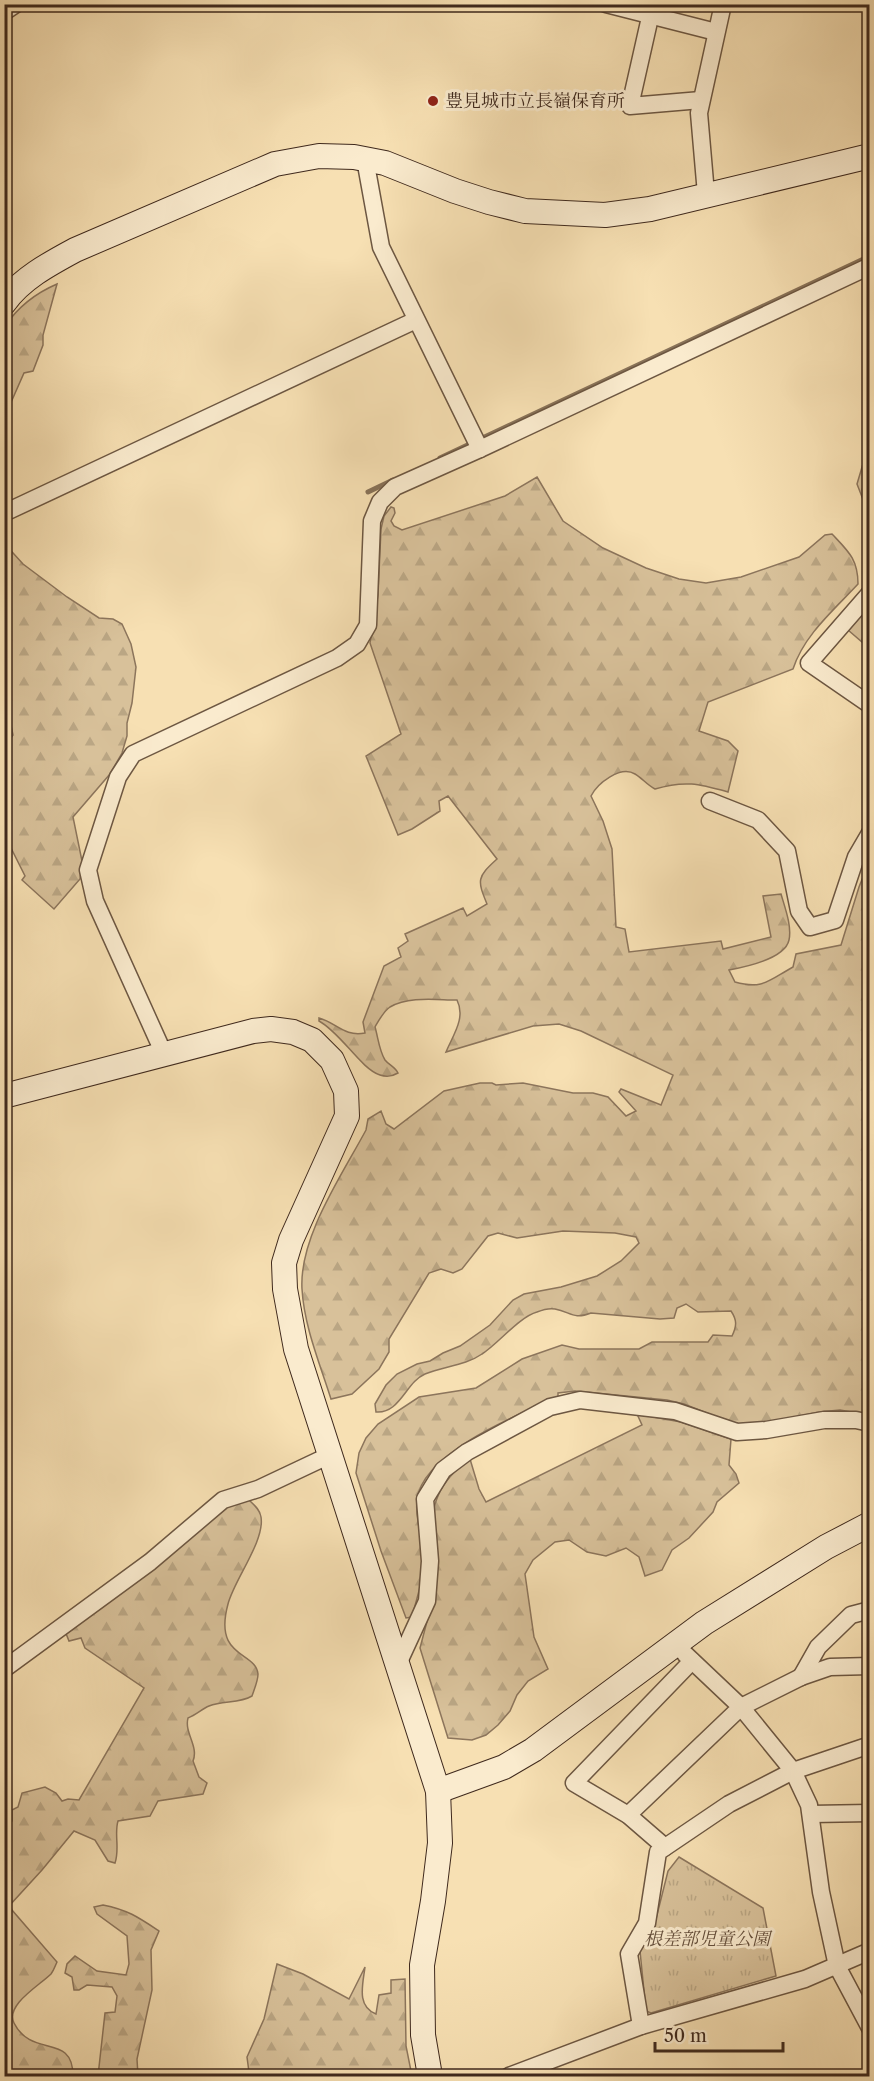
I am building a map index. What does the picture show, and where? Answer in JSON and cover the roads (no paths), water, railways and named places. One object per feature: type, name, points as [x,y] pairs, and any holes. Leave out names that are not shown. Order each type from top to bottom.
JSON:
[{"type":"street","points":[[4,12],[16,4]]},
{"type":"street","points":[[606,4],[652,10],[716,32]]},
{"type":"street","points":[[706,194],[699,113],[723,4]]},
{"type":"street","points":[[652,10],[630,106],[702,100]]},
{"type":"street","points":[[4,303],[44,266],[75,250],[275,164],[319,156],[365,159],[385,163],[489,202],[525,211],[606,215],[650,208],[870,156]]},
{"type":"street","points":[[365,159],[381,248],[480,449]]},
{"type":"street","points":[[164,1053],[95,901],[88,870],[118,777],[133,754],[337,658],[357,644],[368,625],[372,521],[380,502],[395,487],[870,266]]},
{"type":"street","points":[[4,513],[416,320]]},
{"type":"street","points":[[870,593],[809,663],[870,705]]},
{"type":"street","points":[[710,801],[758,820],[787,851],[799,911],[810,927],[835,920],[856,857],[870,832]]},
{"type":"street","points":[[4,1096],[164,1053],[253,1031],[271,1029],[292,1032],[312,1040],[332,1060],[346,1091],[347,1116],[291,1240],[284,1263],[285,1289],[296,1349],[438,1791],[440,1843],[422,1965],[423,2035],[430,2076]]},
{"type":"street","points":[[398,1664],[427,1601],[430,1561],[426,1499],[443,1470],[467,1452],[550,1407],[580,1400],[675,1411],[737,1432],[766,1430],[824,1420],[856,1420],[870,1423]]},
{"type":"street","points":[[4,1669],[150,1562],[223,1500],[258,1489],[330,1455]]},
{"type":"street","points":[[665,1847],[628,1815],[574,1783],[683,1653],[704,1623],[825,1547],[870,1524]]},
{"type":"street","points":[[801,1677],[818,1647],[851,1615],[870,1610]]},
{"type":"street","points":[[438,1791],[504,1767],[683,1653]]},
{"type":"street","points":[[683,1653],[741,1707],[793,1771],[809,1805],[821,1892],[837,1966],[870,2028]]},
{"type":"street","points":[[628,1815],[741,1707],[801,1677],[830,1667],[870,1666]]},
{"type":"street","points":[[641,2026],[629,1954],[647,1923],[658,1852],[729,1804],[793,1771],[870,1745]]},
{"type":"street","points":[[811,1814],[870,1813]]},
{"type":"street","points":[[509,2076],[641,2026],[778,1988],[870,1951]]},
{"type":"waterway","points":[[440,458],[870,256]]},
{"type":"waterway","points":[[368,492],[393,480]]},
{"type":"place","name":"豊見城市立長嶺保育所","points":[[433,101]]},
{"type":"park label","name":"根差部児童公園","points":[[707,1939]]}]
